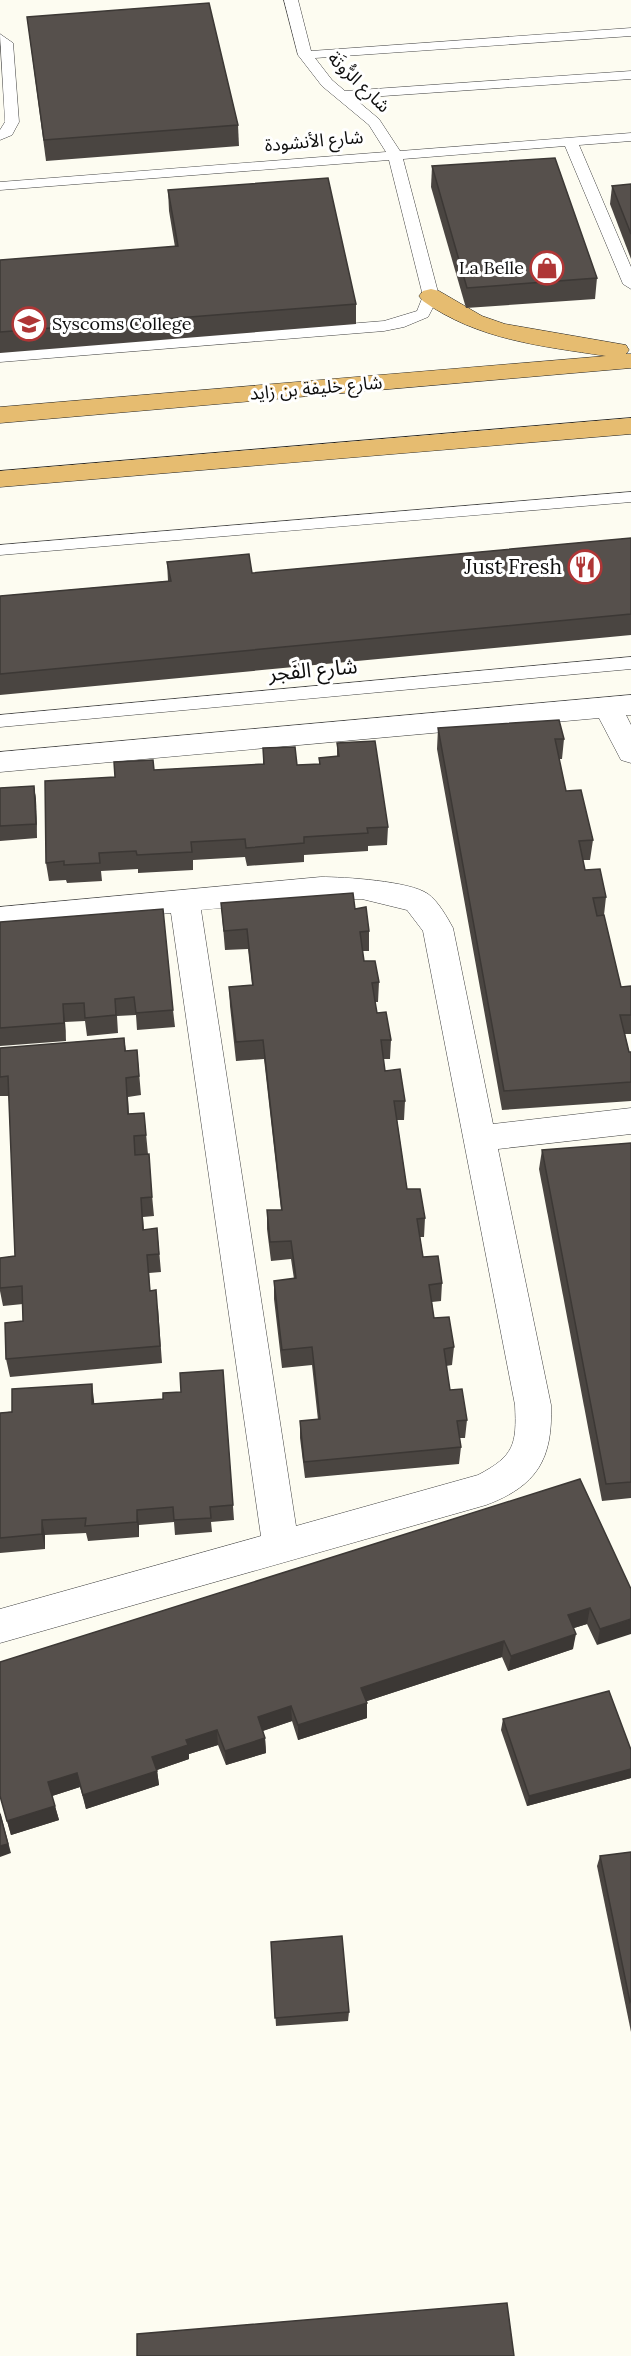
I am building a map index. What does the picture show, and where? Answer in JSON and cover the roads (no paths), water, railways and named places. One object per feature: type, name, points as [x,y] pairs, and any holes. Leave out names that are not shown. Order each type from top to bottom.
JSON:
[{"type":"highway","points":[[431,296],[458,315],[494,329],[631,352]]},
{"type":"highway","name":"شارع خليفة بن زايد","points":[[0,415],[631,361]]},
{"type":"highway","points":[[0,479],[631,426]]},
{"type":"street","points":[[0,762],[619,706],[631,753]]},
{"type":"street","points":[[0,918],[321,888],[362,888],[417,901],[438,928],[533,1405],[535,1434],[526,1462],[508,1478],[486,1489],[0,1626]]},
{"type":"street","points":[[183,901],[281,1546]]},
{"type":"street","points":[[480,1138],[631,1121]]},
{"type":"lane","name":"شارع الرُّوتَة","points":[[291,0],[305,55],[327,83],[374,122],[395,154],[431,296]]},
{"type":"lane","points":[[305,55],[631,32]]},
{"type":"lane","points":[[0,38],[6,43],[7,49],[12,122],[7,132],[0,136]]},
{"type":"lane","points":[[341,95],[631,75]]},
{"type":"lane","name":"شارع الأنشودة","points":[[0,186],[631,137]]},
{"type":"lane","points":[[570,142],[631,284]]},
{"type":"lane","points":[[0,357],[391,326],[423,314],[431,296]]},
{"type":"lane","points":[[0,550],[631,497]]},
{"type":"lane","name":"شارع الفَجر","points":[[0,721],[631,663]]},
{"type":"place","name":"La Belle","points":[[547,268]]},
{"type":"place","name":"Syscoms College","points":[[29,324]]},
{"type":"place","name":"Just Fresh","points":[[585,567]]}]
